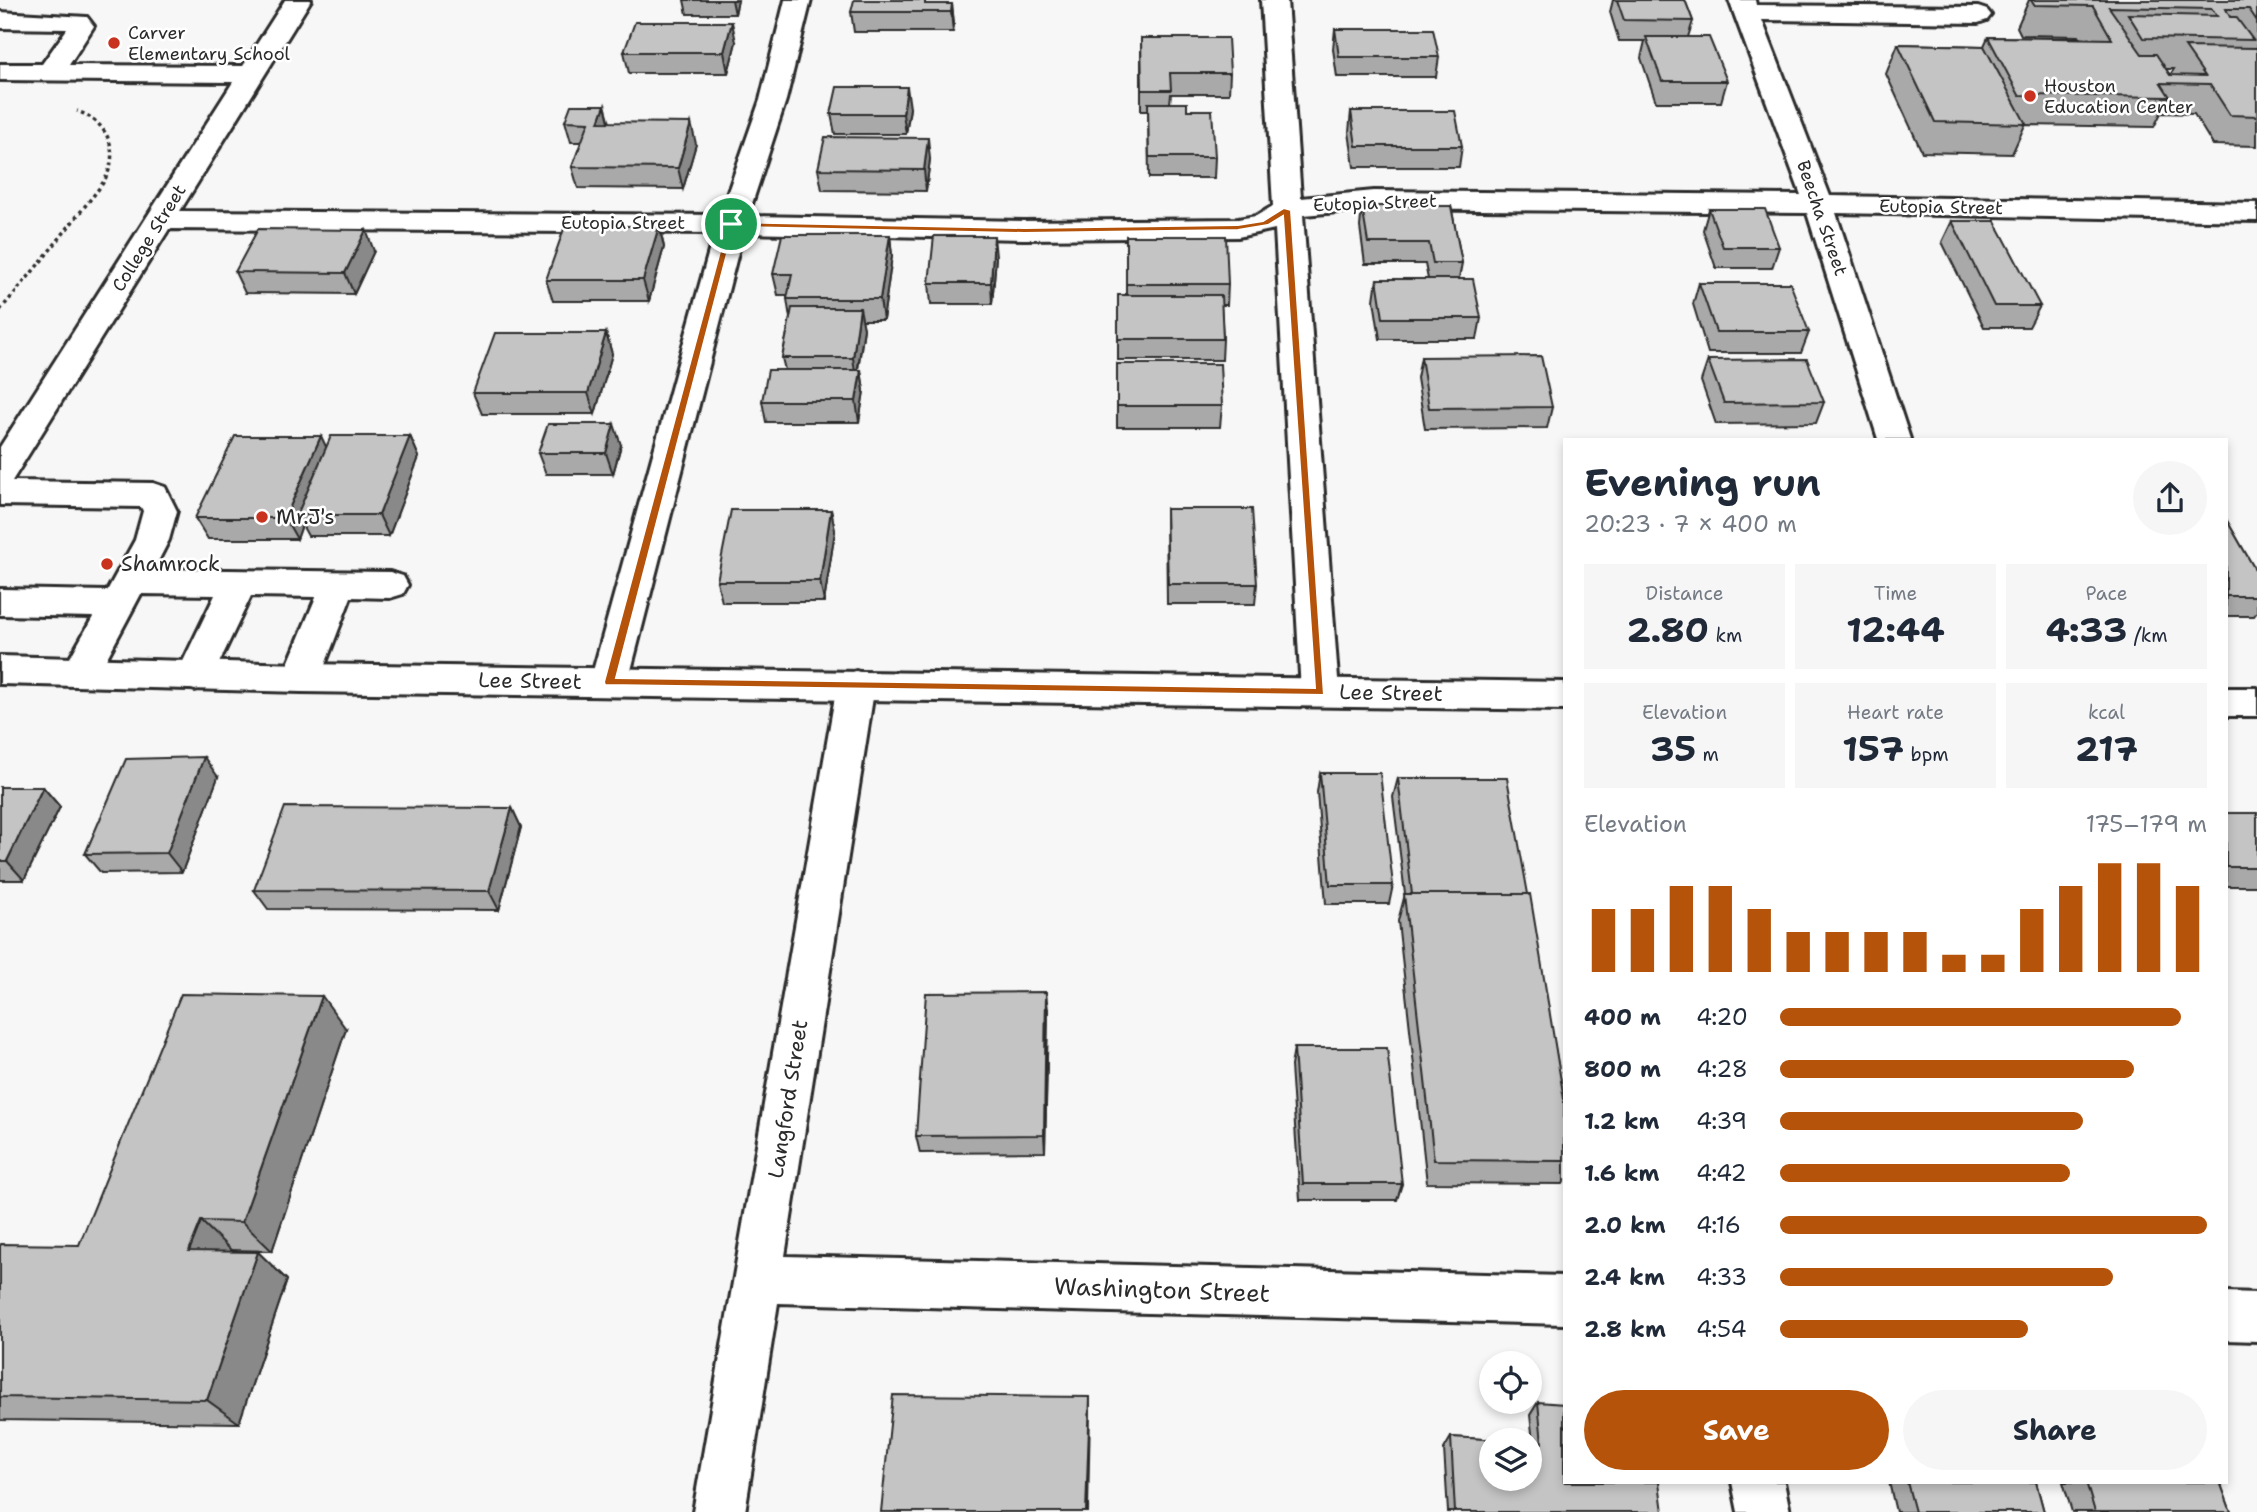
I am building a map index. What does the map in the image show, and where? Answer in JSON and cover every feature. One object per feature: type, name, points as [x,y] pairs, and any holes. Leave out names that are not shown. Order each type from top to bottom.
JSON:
[{"type":"street","name":"College Street","points":[[0,474],[298,0]]},
{"type":"street","points":[[609,682],[731,224],[773,100],[798,0]]},
{"type":"street","points":[[1273,0],[1321,692]]},
{"type":"street","points":[[1744,6],[1978,15]]},
{"type":"street","name":"Beecha Street","points":[[1744,6],[1819,204],[1894,438]]},
{"type":"street","points":[[0,20],[78,22],[81,26],[78,33],[50,72]]},
{"type":"street","points":[[0,72],[252,74]]},
{"type":"street","name":"Eutopia Street","points":[[161,220],[731,224],[1024,230],[1238,228],[1265,223],[1287,210],[1313,204],[1374,200],[2257,212]]},
{"type":"street","points":[[0,493],[153,495],[160,511],[152,540],[81,672]]},
{"type":"street","points":[[195,676],[239,583]]},
{"type":"street","points":[[0,602],[239,583],[390,585]]},
{"type":"street","points":[[301,678],[339,584]]},
{"type":"street","name":"Lee Street","points":[[0,670],[301,678],[1563,696]]},
{"type":"street","name":"Langford Street","points":[[719,1512],[856,685]]},
{"type":"street","points":[[2228,702],[2257,702]]},
{"type":"street","name":"Washington Street","points":[[759,1279],[1563,1300]]},
{"type":"street","points":[[2228,1316],[2257,1317]]},
{"type":"street","points":[[1758,1484],[1764,1512]]},
{"type":"path","points":[[0,310],[54,247],[107,176],[112,160],[111,141],[102,124],[87,113],[75,111]]},
{"type":"building","points":[[854,0],[925,0],[925,4],[952,4],[951,12],[851,12]]},
{"type":"building","points":[[1617,0],[1685,0],[1693,21],[1624,20]]},
{"type":"building","points":[[2031,0],[2257,0],[2257,21],[2249,9],[2226,9],[2230,17],[2236,17],[2253,40],[2143,38],[2128,14],[2217,16],[2212,9],[2109,7],[2142,54],[2156,54],[2170,75],[2205,76],[2185,47],[2257,48],[2257,116],[2230,115],[2210,84],[2161,83],[2170,97],[2019,95],[1988,37],[2112,39],[2093,6],[2034,5]]},
{"type":"building","points":[[635,22],[732,22],[724,52],[624,52]]},
{"type":"building","points":[[1335,29],[1433,29],[1439,57],[1339,57]]},
{"type":"building","points":[[1646,37],[1709,37],[1727,81],[1662,81]]},
{"type":"building","points":[[1141,38],[1228,38],[1230,73],[1170,73],[1171,90],[1142,90]]},
{"type":"building","points":[[1898,44],[1984,46],[2026,124],[1935,122]]},
{"type":"building","points":[[837,87],[907,87],[903,114],[831,114]]},
{"type":"building","points":[[1148,103],[1187,103],[1187,110],[1212,110],[1215,157],[1149,157]]},
{"type":"building","points":[[571,105],[605,105],[599,122],[691,123],[678,168],[572,167],[589,122],[565,121]]},
{"type":"building","points":[[1351,111],[1455,111],[1462,146],[1356,146]]},
{"type":"building","points":[[825,137],[928,138],[924,170],[818,169]]},
{"type":"building","points":[[1362,206],[1451,206],[1462,263],[1433,263],[1429,243],[1368,243]]},
{"type":"building","points":[[1709,209],[1765,209],[1779,247],[1723,247]]},
{"type":"building","points":[[1952,221],[1995,221],[2040,306],[1994,306]]},
{"type":"building","points":[[565,226],[659,226],[643,280],[546,280]]},
{"type":"building","points":[[258,229],[366,230],[345,273],[235,272]]},
{"type":"building","points":[[782,235],[890,235],[880,299],[787,299],[792,274],[773,274]]},
{"type":"building","points":[[934,236],[994,236],[991,283],[929,283]]},
{"type":"building","points":[[1126,236],[1226,236],[1228,284],[1126,284]]},
{"type":"building","points":[[1377,279],[1473,279],[1481,318],[1383,318]]},
{"type":"building","points":[[1699,283],[1790,283],[1809,332],[1716,332]]},
{"type":"building","points":[[1118,295],[1221,295],[1223,339],[1118,339]]},
{"type":"building","points":[[792,308],[860,308],[853,358],[782,358]]},
{"type":"building","points":[[495,333],[606,333],[588,393],[473,393]]},
{"type":"building","points":[[1541,356],[1552,407],[1429,408],[1421,357]]},
{"type":"building","points":[[1807,359],[1824,402],[1724,403],[1708,360]]},
{"type":"building","points":[[1117,364],[1220,364],[1222,406],[1117,406]]},
{"type":"building","points":[[768,370],[861,370],[856,401],[762,401]]},
{"type":"building","points":[[548,424],[614,424],[606,453],[538,453]]},
{"type":"building","points":[[235,436],[321,436],[285,518],[195,518]]},
{"type":"building","points":[[331,436],[410,436],[379,515],[297,515]]},
{"type":"building","points":[[1166,509],[1252,509],[1257,584],[1168,584]]},
{"type":"building","points":[[731,510],[831,510],[820,581],[717,581]]},
{"type":"building","points":[[2228,522],[2257,573],[2257,596],[2228,596]]},
{"type":"building","points":[[204,757],[167,853],[85,854],[126,759]]},
{"type":"building","points":[[1320,773],[1380,773],[1393,885],[1330,885]]},
{"type":"building","points":[[1398,778],[1507,778],[1528,894],[1412,894]]},
{"type":"building","points":[[0,787],[43,787],[7,861],[0,861]]},
{"type":"building","points":[[285,807],[512,808],[489,891],[254,890]]},
{"type":"building","points":[[2228,813],[2257,813],[2257,867],[2228,867]]},
{"type":"building","points":[[1404,894],[1530,894],[1563,1093],[1563,1161],[1434,1160]]},
{"type":"building","points":[[1046,992],[1044,1135],[916,1136],[926,993]]},
{"type":"building","points":[[181,994],[322,996],[242,1222],[201,1221],[189,1251],[258,1252],[207,1400],[0,1397],[0,1246],[79,1245]]},
{"type":"building","points":[[1294,1048],[1387,1048],[1402,1184],[1303,1184]]},
{"type":"building","points":[[893,1395],[1090,1397],[1086,1512],[881,1512]]},
{"type":"building","points":[[1542,1402],[1563,1404],[1563,1484],[1659,1484],[1663,1512],[1455,1512],[1451,1437],[1479,1439],[1479,1491],[1542,1491],[1542,1428],[1539,1414],[1542,1414]]},
{"type":"building","points":[[1908,1484],[2037,1484],[2044,1512],[1915,1512]]},
{"type":"building","points":[[2087,1484],[2221,1484],[2231,1512],[2095,1512]]},
{"type":"place","name":"Carver Elementary School","points":[[114,43]]},
{"type":"place","name":"Houston Education Center","points":[[2030,96]]},
{"type":"place","name":"Mr.J's","points":[[262,517]]},
{"type":"place","name":"Shamrock","points":[[107,564]]},
{"type":"route","points":[[1287,210],[1321,692],[609,682],[731,224],[1024,230],[1238,228],[1265,223],[1287,210]]}]
